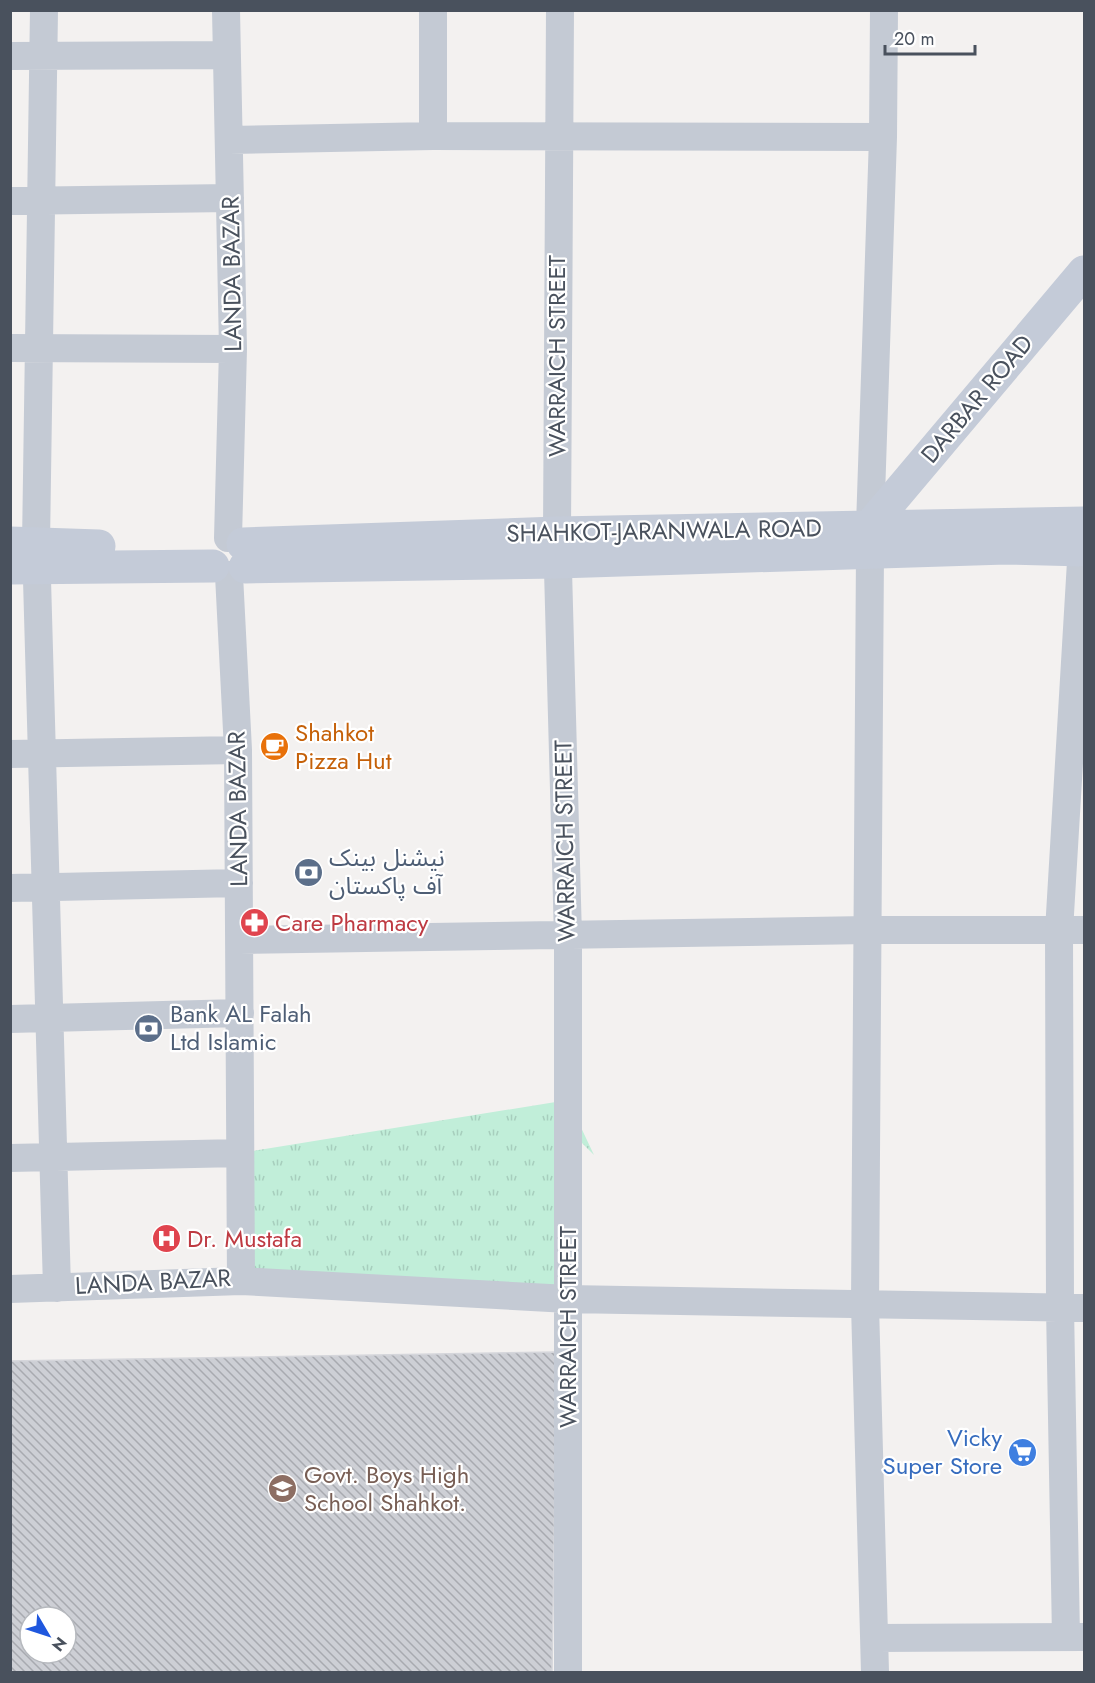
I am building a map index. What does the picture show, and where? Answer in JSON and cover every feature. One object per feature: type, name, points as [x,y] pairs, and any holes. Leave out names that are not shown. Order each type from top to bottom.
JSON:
[{"type":"street","points":[[44,10],[40,348],[24,556],[42,753],[57,1288]]},
{"type":"street","name":"LANDA BAZAR","points":[[10,1289],[241,1281],[238,750],[228,556],[233,349],[226,10]]},
{"type":"street","points":[[433,10],[433,136]]},
{"type":"street","name":"WARRAICH STREET","points":[[560,10],[557,548],[568,937],[568,1672]]},
{"type":"street","points":[[875,1672],[876,1638],[865,1305],[870,538],[883,137],[884,10]]},
{"type":"street","points":[[10,56],[227,55]]},
{"type":"street","points":[[230,140],[433,136],[883,137]]},
{"type":"street","points":[[10,201],[230,198]]},
{"type":"street","name":"DARBAR ROAD","points":[[870,538],[1084,272]]},
{"type":"street","points":[[10,348],[233,349]]},
{"type":"street","points":[[876,1638],[1075,1637],[1072,931],[1083,537]]},
{"type":"street","name":"SHAHKOT-JARANWALA ROAD","points":[[24,556],[228,556],[870,538],[1083,537]]},
{"type":"street","points":[[10,754],[238,750]]},
{"type":"street","points":[[10,888],[239,883]]},
{"type":"street","points":[[240,940],[568,937],[868,930],[1072,931]]},
{"type":"street","points":[[10,1019],[240,1013]]},
{"type":"street","points":[[10,1158],[240,1154]]},
{"type":"street","points":[[241,1281],[568,1299],[1072,1308]]},
{"type":"green space","points":[[568,1100],[594,1155],[568,1129],[568,1299],[241,1281],[240,1153]]},
{"type":"building","name":"Govt. Boys High School Shahkot.","points":[[557,1352],[552,1672],[10,1672],[10,1361]]},
{"type":"place","name":"Shahkot Pizza Hut","points":[[274,747]]},
{"type":"place","name":"نیشنل بینک آف پاکستان","points":[[308,872]]},
{"type":"place","name":"Care Pharmacy","points":[[254,923]]},
{"type":"place","name":"Bank AL Falah Ltd Islamic","points":[[149,1028]]},
{"type":"place","name":"Dr. Mustafa","points":[[166,1239]]},
{"type":"place","name":"Vicky Super Store","points":[[1023,1452]]},
{"type":"place","name":"Govt. Boys High School Shahkot.","points":[[283,1489]]}]
